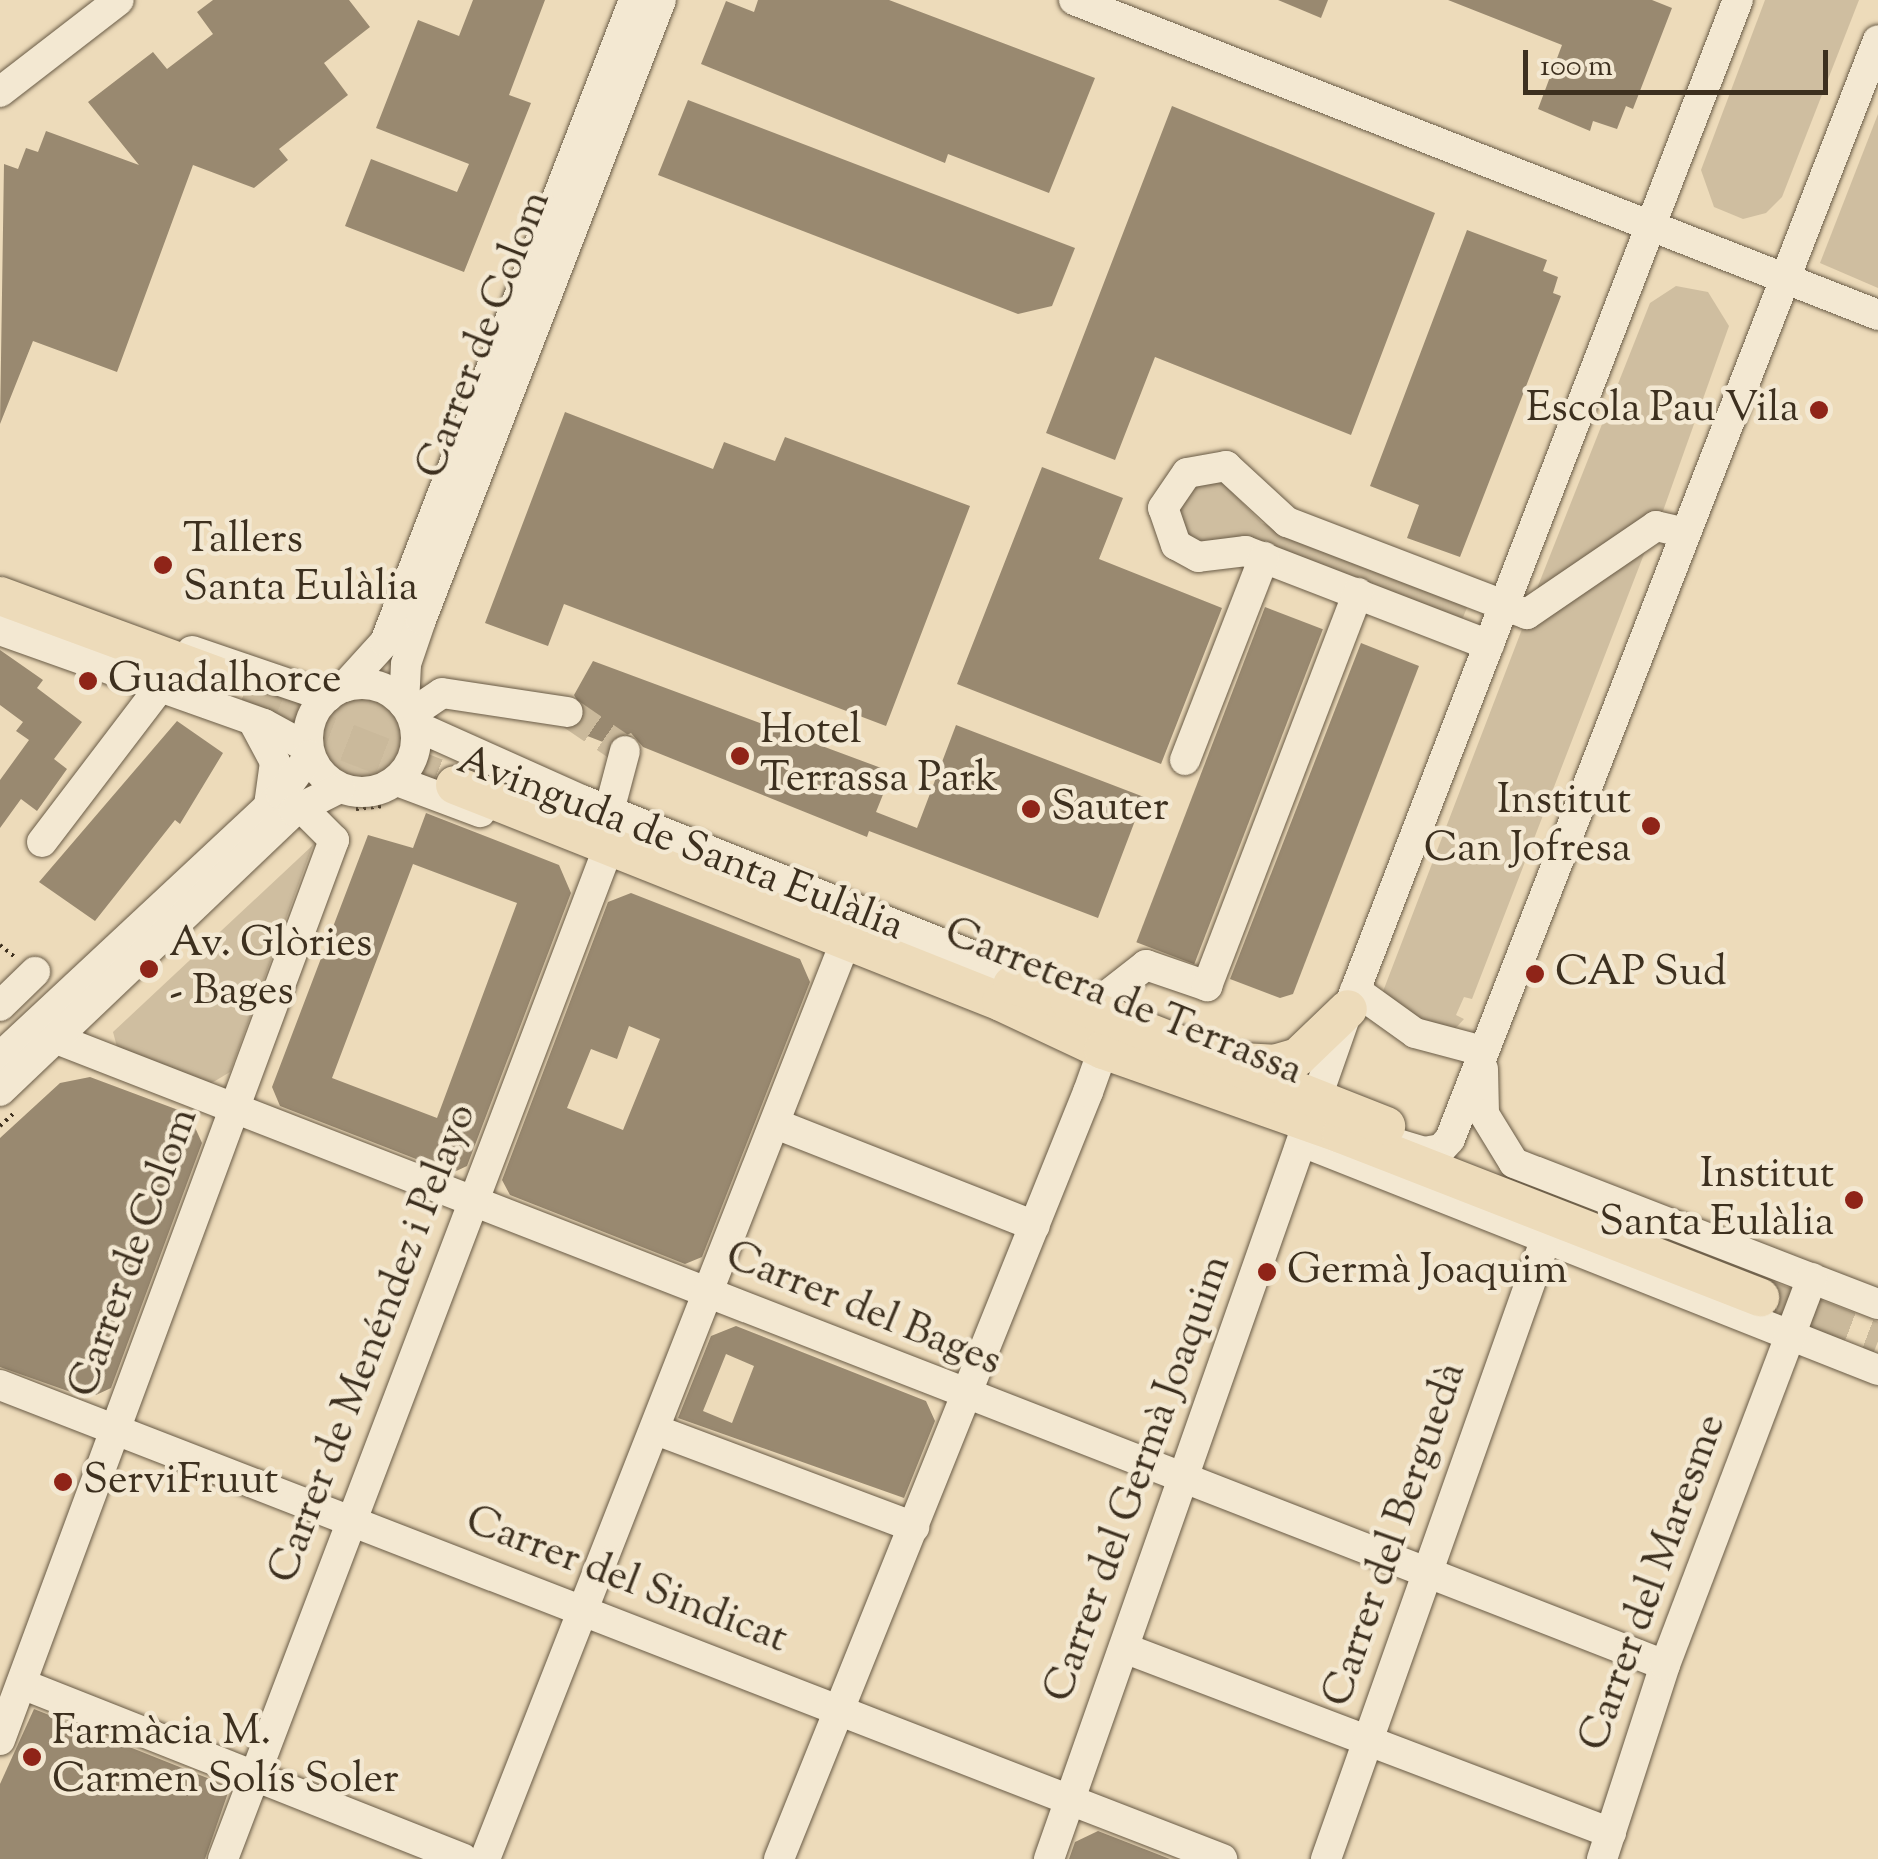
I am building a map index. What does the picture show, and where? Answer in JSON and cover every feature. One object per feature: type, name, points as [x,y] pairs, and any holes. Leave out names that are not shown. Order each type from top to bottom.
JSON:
[{"type":"main road","points":[[0,596],[213,682],[0,613]]},
{"type":"main road","name":"Carretera de Terrassa","points":[[1087,999],[1042,997],[458,777],[1001,1002],[1102,1050],[1322,1132],[1763,1287],[1442,1149],[1322,1132],[1217,1059],[1087,999]]},
{"type":"main road","points":[[1217,1059],[1274,1064],[1298,1057],[1352,999]]},
{"type":"street","points":[[0,92],[119,0]]},
{"type":"street","name":"Carrer de Colom","points":[[335,692],[385,642],[634,0]]},
{"type":"street","name":"Carrer de Colom","points":[[410,715],[415,636],[661,0]]},
{"type":"street","points":[[1074,0],[1878,315]]},
{"type":"street","name":"Carrer del Germà Joaquim","points":[[1050,1859],[1182,1480],[1322,1132],[1352,999],[1738,0]]},
{"type":"street","points":[[1442,1149],[1463,1106],[1682,532],[1878,40]]},
{"type":"street","points":[[1489,645],[1246,551],[1198,557],[1184,550],[1163,522],[1173,486],[1195,468],[1226,466],[1287,522],[1527,614],[1656,526],[1682,532]]},
{"type":"street","points":[[1185,760],[1264,557]]},
{"type":"street","points":[[0,582],[335,692],[383,688],[410,715],[416,750],[393,793],[370,792],[300,806],[43,1034],[0,1058]]},
{"type":"street","points":[[1087,999],[1146,966],[1207,986],[1358,593]]},
{"type":"street","points":[[0,630],[253,720],[309,751],[347,798]]},
{"type":"street","points":[[42,842],[162,686]]},
{"type":"street","points":[[13,1097],[43,1034],[269,805],[309,751],[313,714],[335,692]]},
{"type":"street","points":[[410,715],[442,693],[568,712]]},
{"type":"street","name":"Avinguda de Santa Eulàlia","points":[[410,715],[609,811],[1087,999]]},
{"type":"street","points":[[253,720],[275,762],[269,805]]},
{"type":"street","points":[[609,811],[625,751]]},
{"type":"street","name":"Avinguda de Santa Eulàlia","points":[[393,793],[604,860],[1102,1050]]},
{"type":"street","name":"Carrer de Colom","points":[[0,1740],[221,1158],[232,1108],[334,840],[300,806]]},
{"type":"street","name":"Carrer de Menéndez i Pelayo","points":[[223,1859],[604,860]]},
{"type":"street","points":[[485,1859],[841,953]]},
{"type":"street","points":[[0,1006],[35,972]]},
{"type":"street","points":[[1352,999],[1414,1033],[1483,1052]]},
{"type":"street","name":"Carrer del Bages","points":[[43,1034],[1426,1577],[1665,1665]]},
{"type":"street","points":[[779,1859],[1035,1226],[1102,1050]]},
{"type":"street","points":[[1483,1052],[1484,1114],[1514,1163],[1878,1304]]},
{"type":"street","points":[[1463,1106],[1476,1137],[1511,1178]]},
{"type":"street","points":[[776,1124],[1035,1226]]},
{"type":"street","points":[[1322,1132],[1546,1238],[1878,1370]]},
{"type":"street","name":"Carrer del Berguedà","points":[[1326,1859],[1546,1238]]},
{"type":"street","points":[[1790,1336],[1812,1278]]},
{"type":"street","name":"Carrer del Maresme","points":[[1607,1846],[1665,1665],[1790,1336]]},
{"type":"street","name":"Carrer del Sindicat","points":[[0,1385],[115,1433],[840,1706],[1070,1802],[1222,1859]]},
{"type":"street","points":[[656,1430],[914,1528]]},
{"type":"street","points":[[1124,1648],[1369,1740],[1607,1846]]},
{"type":"street","points":[[22,1684],[463,1859]]},
{"type":"path","points":[[347,798],[393,793]]},
{"type":"path","points":[[0,1126],[13,1097]]},
{"type":"shaded area","points":[[1765,0],[1859,0],[1782,197],[1766,213],[1743,219],[1714,207],[1701,170]]},
{"type":"shaded area","points":[[1878,114],[1878,288],[1820,263]]},
{"type":"shaded area","points":[[1676,286],[1708,292],[1729,326],[1663,511],[1534,596],[1650,303]]},
{"type":"shaded area","points":[[1218,478],[1262,523],[1468,605],[1462,620],[1206,549],[1178,529],[1180,494],[1189,483]]},
{"type":"shaded area","points":[[1651,536],[1472,999],[1464,997],[1456,1015],[1464,1019],[1453,1031],[1433,1030],[1382,994],[1524,624]]},
{"type":"shaded area","points":[[260,682],[300,703],[296,721],[289,725],[248,713]]},
{"type":"shaded area","points":[[354,698],[370,698],[391,709],[402,738],[391,767],[370,778],[354,778],[340,772],[328,760],[322,746],[322,730],[328,716],[340,704]]},
{"type":"shaded area","points":[[313,845],[230,1072],[210,1084],[117,1047],[113,1032]]},
{"type":"building","points":[[213,0],[349,0],[370,27],[324,63],[348,95],[279,149],[288,160],[254,188],[193,165],[117,372],[33,341],[0,424],[4,164],[18,169],[26,148],[38,152],[46,131],[139,165],[88,102],[153,52],[167,69],[213,34],[197,12]]},
{"type":"building","points":[[473,0],[545,0],[509,95],[531,103],[464,272],[345,226],[371,159],[457,192],[469,164],[376,128],[418,20],[459,36]]},
{"type":"building","points":[[758,0],[889,0],[1095,78],[1049,193],[948,154],[945,163],[701,64],[726,1],[754,12]]},
{"type":"building","points":[[1278,0],[1328,0],[1321,18]]},
{"type":"building","points":[[1448,0],[1652,0],[1672,8],[1633,109],[1626,106],[1617,129],[1593,121],[1590,131],[1538,109],[1562,45]]},
{"type":"building","points":[[688,100],[1075,248],[1052,306],[1018,314],[658,175]]},
{"type":"building","points":[[1172,106],[1435,213],[1351,435],[1155,357],[1115,460],[1046,433]]},
{"type":"building","points":[[1467,230],[1547,260],[1543,271],[1558,277],[1553,293],[1561,296],[1460,557],[1407,538],[1419,505],[1370,486]]},
{"type":"building","points":[[565,412],[713,469],[724,442],[775,461],[785,437],[970,506],[886,726],[564,604],[548,646],[485,623]]},
{"type":"building","points":[[1042,467],[1123,498],[1099,559],[1222,608],[1161,764],[957,684]]},
{"type":"building","points":[[1265,607],[1323,629],[1194,964],[1136,942]]},
{"type":"building","points":[[1361,643],[1419,666],[1293,994],[1280,998],[1230,979]]},
{"type":"building","points":[[0,650],[43,680],[37,688],[82,722],[54,759],[67,769],[37,811],[21,799],[0,828],[0,780],[29,740],[16,731],[23,722],[0,705]]},
{"type":"building","points":[[593,661],[892,772],[876,812],[917,828],[956,725],[1144,797],[1098,918],[869,831],[867,837],[643,747],[631,733],[608,744],[572,730],[586,716],[574,695]]},
{"type":"building","points":[[177,721],[223,753],[180,824],[175,820],[95,921],[39,882]]},
{"type":"building","points":[[426,813],[559,865],[571,893],[467,1166],[452,1173],[280,1106],[272,1087],[368,835],[413,848]],"holes":[[[413,864],[517,903],[437,1118],[332,1078]]]},
{"type":"building","points":[[631,893],[800,959],[810,982],[702,1257],[685,1264],[510,1195],[502,1180],[608,902]],"holes":[[[629,1026],[660,1039],[623,1130],[567,1108],[591,1049],[617,1059]]]},
{"type":"building","points":[[90,1077],[189,1114],[202,1143],[111,1388],[96,1395],[81,1388],[79,1395],[0,1367],[0,1138],[60,1083]]},
{"type":"building","points":[[736,1326],[926,1401],[935,1421],[904,1498],[678,1418],[711,1336]],"holes":[[[726,1354],[754,1366],[732,1423],[703,1411]]]},
{"type":"building","points":[[34,1709],[230,1787],[205,1859],[0,1859],[0,1784]]},
{"type":"building","points":[[1098,1831],[1170,1859],[1069,1859],[1075,1842]]},
{"type":"tunnel","points":[[241,701],[455,785]]},
{"type":"tunnel","points":[[568,712],[625,751]]},
{"type":"tunnel","points":[[1760,1297],[1878,1342]]},
{"type":"place","name":"Escola Pau Vila","points":[[1819,410]]},
{"type":"place","name":"Tallers Santa Eulàlia","points":[[163,565]]},
{"type":"place","name":"Guadalhorce","points":[[88,681]]},
{"type":"place","name":"Hotel Terrassa Park","points":[[740,756]]},
{"type":"place","name":"Sauter","points":[[1031,809]]},
{"type":"place","name":"Institut Can Jofresa","points":[[1651,826]]},
{"type":"place","name":"Av. Glòries - Bages","points":[[149,969]]},
{"type":"place","name":"CAP Sud","points":[[1535,974]]},
{"type":"place","name":"Institut Santa Eulàlia","points":[[1854,1200]]},
{"type":"place","name":"Germà Joaquim","points":[[1267,1272]]},
{"type":"place","name":"ServiFruut","points":[[63,1482]]},
{"type":"place","name":"Farmàcia M. Carmen Solís Soler","points":[[32,1757]]}]
